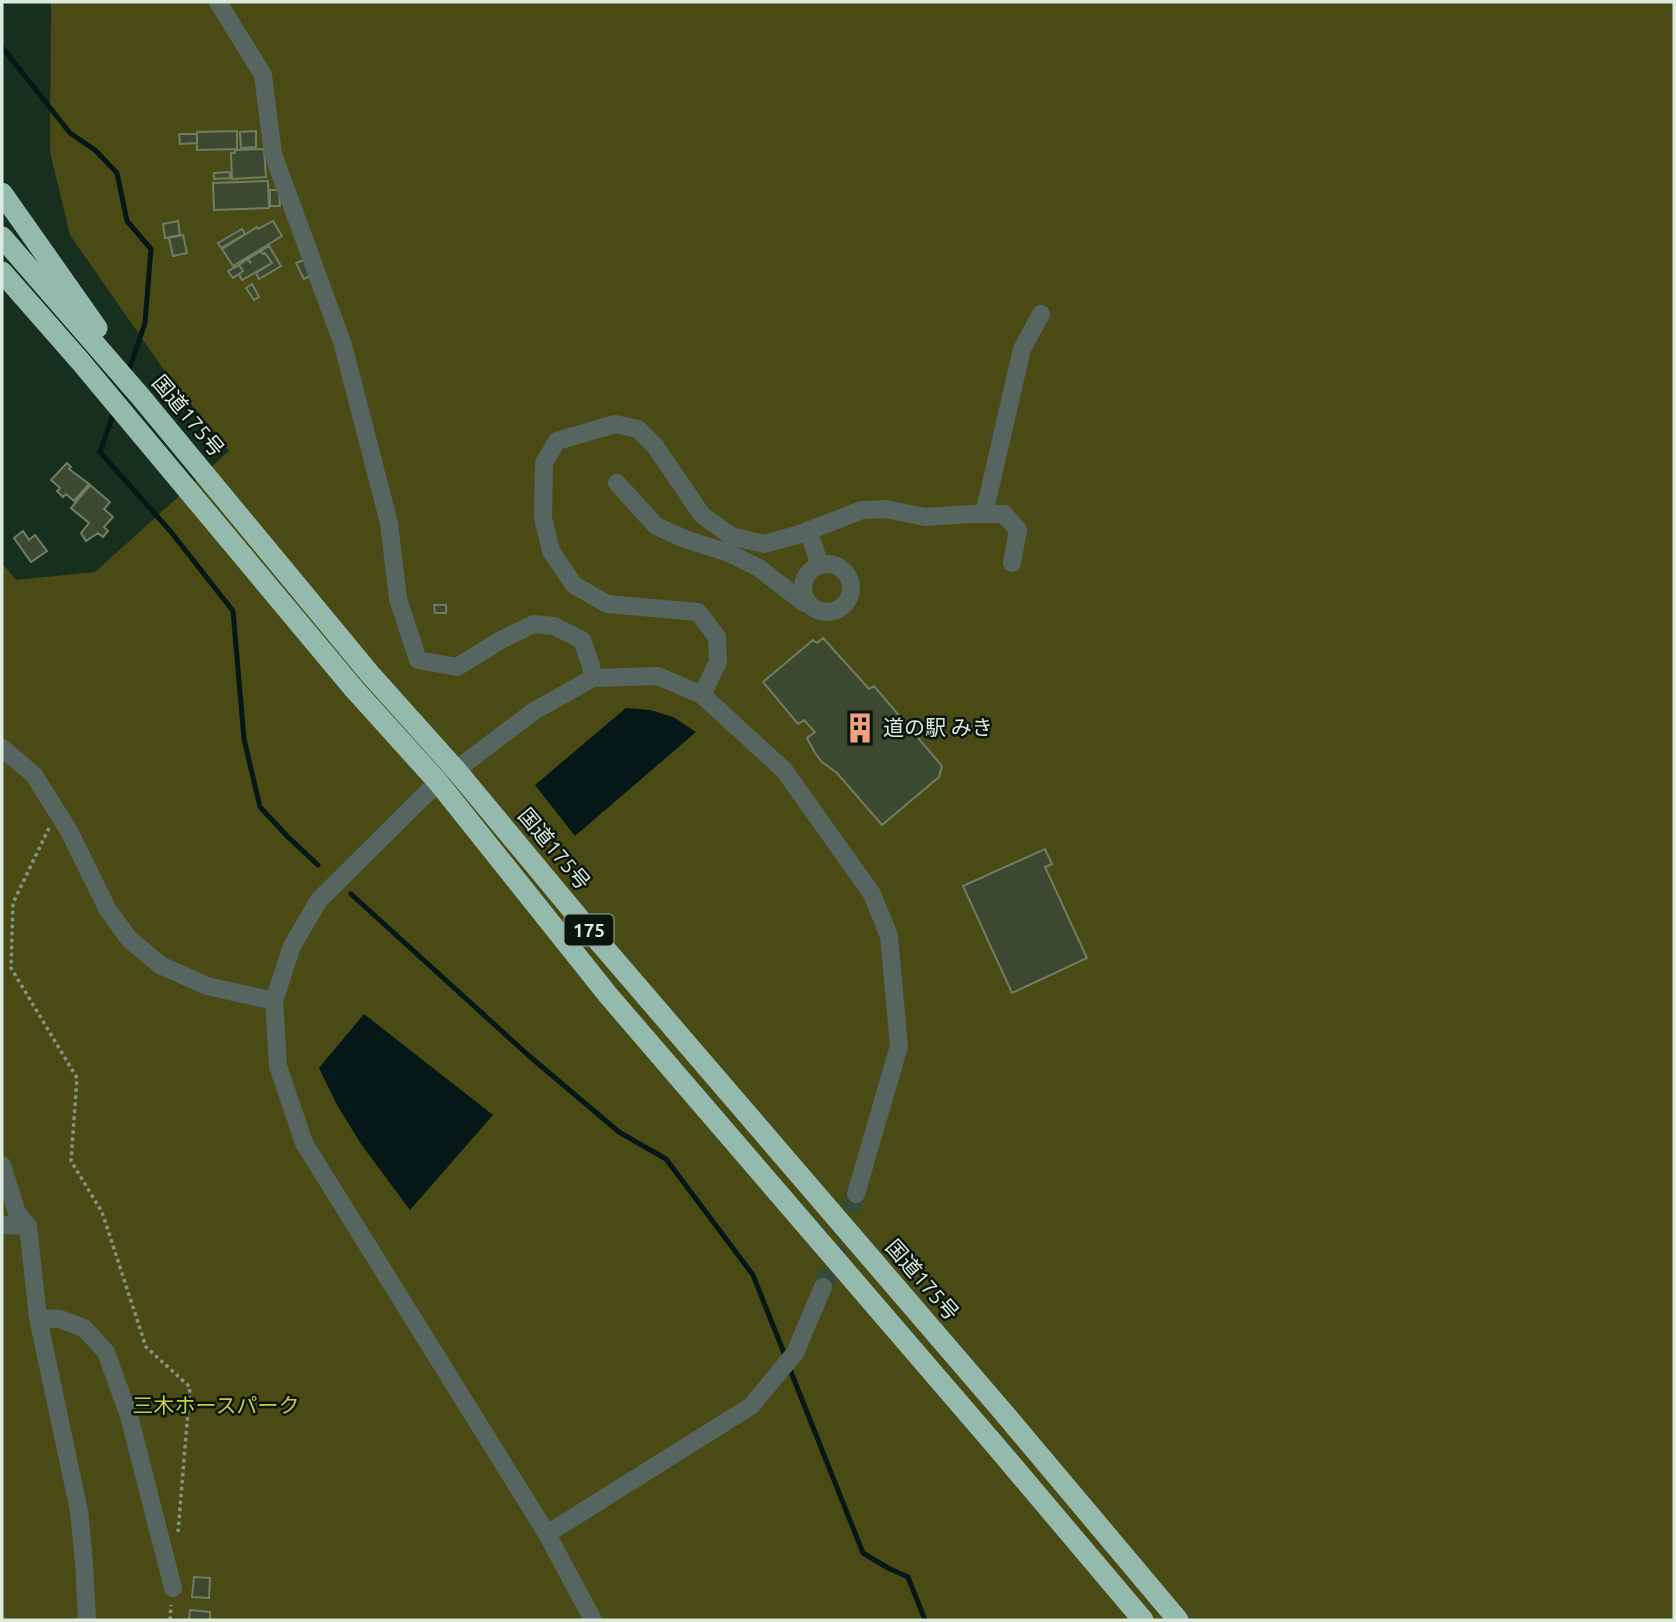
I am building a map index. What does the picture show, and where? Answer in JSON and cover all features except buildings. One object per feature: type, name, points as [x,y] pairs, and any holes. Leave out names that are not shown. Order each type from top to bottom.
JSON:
[{"type":"highway","points":[[2,193],[104,338],[140,396]]},
{"type":"highway","name":"国道175号","points":[[2,237],[140,396],[370,674],[456,770],[583,923],[1178,1620]]},
{"type":"highway","name":"175","points":[[2,272],[80,361],[354,689],[438,782],[608,995],[1143,1620]]},
{"type":"street","points":[[218,2],[263,75],[273,155],[344,345],[389,523],[398,599],[418,660],[457,667],[501,640],[534,624],[554,626],[582,640],[593,678]]},
{"type":"street","points":[[984,514],[1023,349],[1041,314]]},
{"type":"street","points":[[702,695],[718,662],[718,637],[698,612],[607,604],[574,585],[551,551],[543,518],[544,463],[557,441],[615,424],[638,429],[655,446],[702,515],[731,536],[764,544],[862,510],[886,509],[925,517],[1004,514],[1018,530],[1012,563]]},
{"type":"street","points":[[617,483],[656,526],[759,568],[803,602],[817,610],[833,611],[846,602],[851,589],[847,575],[835,566],[820,565],[813,569],[807,575],[803,591],[810,605]]},
{"type":"street","points":[[808,530],[820,565]]},
{"type":"street","points":[[456,770],[534,711],[593,678],[658,676],[702,695],[783,770],[872,894],[889,936],[899,1046],[856,1194]]},
{"type":"street","points":[[2,748],[34,775],[69,831],[108,910],[129,939],[160,964],[207,986],[274,1001]]},
{"type":"street","points":[[438,782],[319,900],[292,946],[274,1001],[278,1066],[304,1143],[547,1534],[593,1620]]},
{"type":"street","points":[[2,1165],[16,1213],[28,1226],[38,1318],[79,1511],[87,1620]]},
{"type":"street","points":[[2,1225],[28,1226]]},
{"type":"street","points":[[547,1534],[751,1406],[795,1353],[823,1287]]},
{"type":"street","points":[[38,1318],[60,1319],[84,1328],[106,1352],[129,1416],[173,1588]]},
{"type":"path","points":[[60,817],[49,828],[13,904],[11,968],[77,1078],[71,1161],[102,1212],[146,1348],[190,1387],[177,1532]]},
{"type":"path","points":[[170,1620],[173,1588]]},
{"type":"green space","name":"三木ホースパーク","points":[[51,2],[1674,2],[1674,1620],[2,1620],[2,563],[16,580],[95,572],[229,451],[166,373],[70,235],[50,152]]},
{"type":"shaded area","points":[[626,708],[650,710],[673,717],[696,732],[575,836],[535,785]]},
{"type":"shaded area","points":[[364,1014],[493,1115],[410,1210],[361,1144],[337,1105],[319,1068]]},
{"type":"waterway","points":[[2,47],[70,133],[95,150],[117,173],[127,221],[151,249],[145,323],[128,373]]},
{"type":"waterway","points":[[114,412],[100,452],[171,532],[233,611],[244,739],[260,807],[318,865]]},
{"type":"waterway","points":[[351,894],[528,1055],[619,1132],[666,1159],[753,1275],[786,1358]]},
{"type":"waterway","points":[[789,1367],[863,1553],[908,1577],[925,1620]]},
{"type":"tunnel","points":[[823,1287],[856,1194]]},
{"type":"place","name":"道の駅 みき","points":[[860,728]]}]
